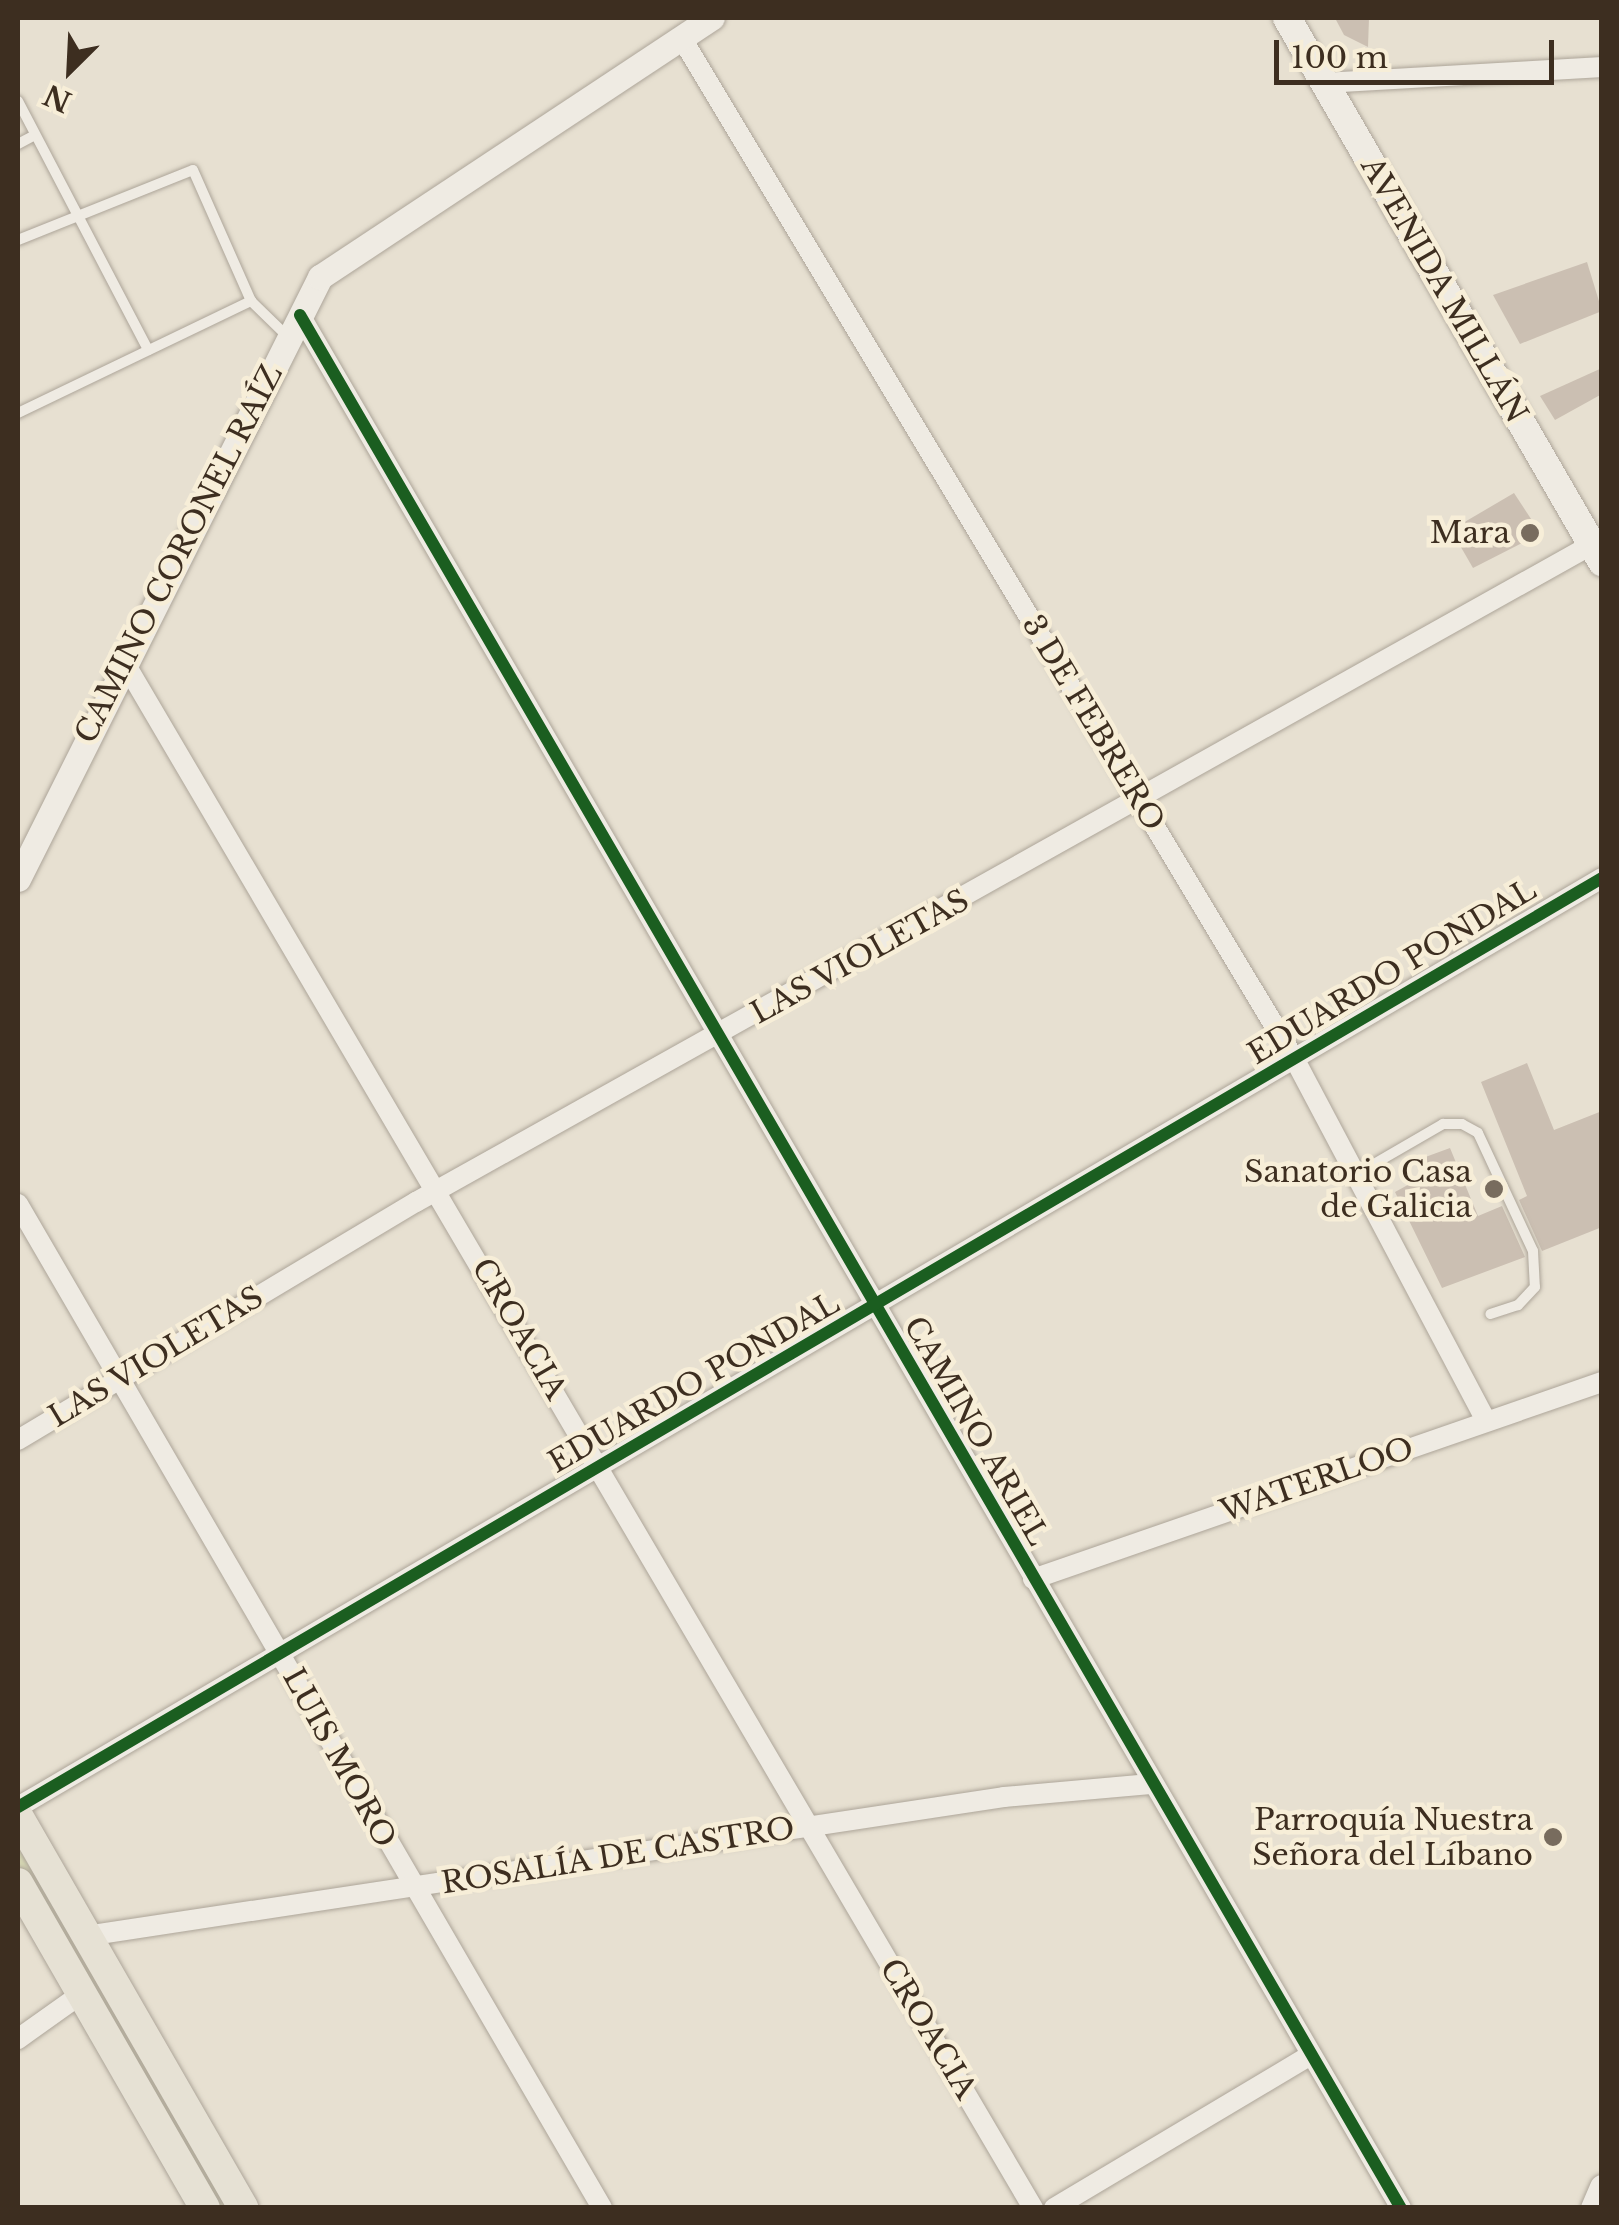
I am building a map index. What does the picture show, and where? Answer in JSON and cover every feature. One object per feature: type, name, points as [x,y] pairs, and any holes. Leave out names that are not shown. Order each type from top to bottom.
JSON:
[{"type":"main road","name":"AVENIDA MILLÁN","points":[[1287,18],[1598,548]]},
{"type":"main road","points":[[18,1816],[243,2208]]},
{"type":"main road","points":[[18,1883],[205,2208]]},
{"type":"street","name":"CAMINO CORONEL RAÍZ","points":[[18,879],[124,660],[320,277],[346,256],[411,220],[712,18]]},
{"type":"street","name":"3 DE FEBRERO","points":[[680,37],[1295,1060],[1486,1420]]},
{"type":"street","points":[[1325,83],[1602,68]]},
{"type":"street","name":"CAMINO ARIEL","points":[[294,326],[876,1308],[1150,1784],[1401,2208]]},
{"type":"street","name":"LAS VIOLETAS","points":[[18,1440],[438,1190],[1598,548]]},
{"type":"street","name":"CROACIA","points":[[124,660],[1033,2208]]},
{"type":"street","name":"EDUARDO PONDAL","points":[[18,1807],[876,1308],[1602,878]]},
{"type":"street","name":"LUIS MORO","points":[[18,1204],[282,1654],[412,1888],[602,2208]]},
{"type":"street","name":"WATERLOO","points":[[1033,1578],[1602,1382]]},
{"type":"street","name":"ROSALÍA DE CASTRO","points":[[86,1936],[808,1827],[1150,1784]]},
{"type":"street","points":[[18,2040],[81,1994]]},
{"type":"street","points":[[1054,2208],[1311,2055]]},
{"type":"street","points":[[1593,2208],[1602,2186]]},
{"type":"lane","points":[[18,101],[148,350]]},
{"type":"lane","points":[[18,144],[36,135]]},
{"type":"lane","points":[[18,240],[76,212],[193,170],[250,301],[294,326]]},
{"type":"lane","points":[[18,413],[250,301]]},
{"type":"lane","points":[[1354,1176],[1443,1124],[1462,1124],[1478,1134],[1533,1250],[1535,1287],[1518,1305],[1490,1314]]},
{"type":"green space","points":[[18,1847],[226,2208],[208,2208],[18,1879]]},
{"type":"building","points":[[1335,18],[1369,18],[1368,47],[1344,35]]},
{"type":"building","points":[[1587,262],[1602,311],[1520,344],[1493,295]]},
{"type":"building","points":[[1602,368],[1602,394],[1555,420],[1540,396]]},
{"type":"building","points":[[1514,493],[1537,528],[1534,537],[1473,568],[1451,530]]},
{"type":"building","points":[[1527,1063],[1554,1130],[1602,1111],[1602,1227],[1542,1251],[1519,1200],[1527,1196],[1481,1082]]},
{"type":"building","points":[[1450,1148],[1478,1216],[1502,1206],[1525,1257],[1442,1288],[1395,1192],[1426,1175],[1420,1159]]},
{"type":"cycle path","points":[[300,315],[1401,2208]]},
{"type":"cycle path","points":[[18,1807],[1602,878]]},
{"type":"place","name":"Mara","points":[[1530,533]]},
{"type":"place","name":"Sanatorio Casa de Galicia","points":[[1494,1189]]},
{"type":"place","name":"Parroquía Nuestra Señora del Líbano","points":[[1553,1837]]}]
